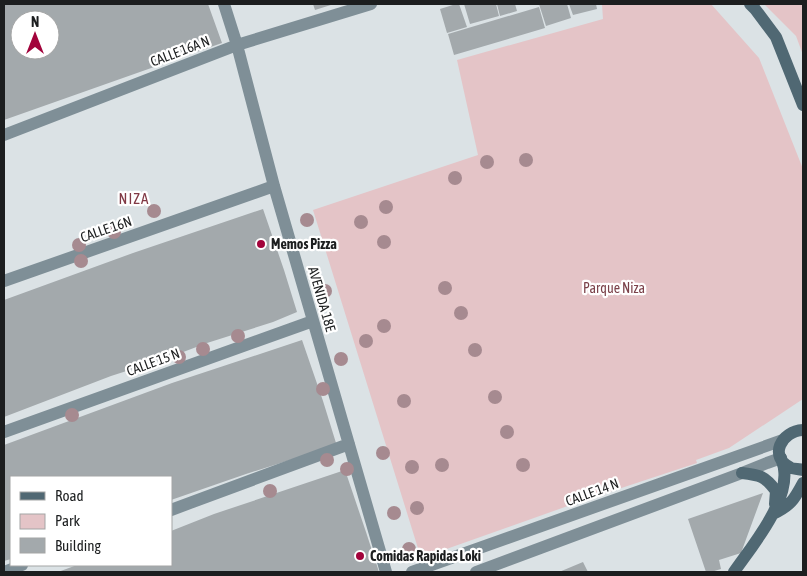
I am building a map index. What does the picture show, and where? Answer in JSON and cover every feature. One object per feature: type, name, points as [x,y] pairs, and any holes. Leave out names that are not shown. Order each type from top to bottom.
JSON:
[{"type":"main road","points":[[750,4],[776,37],[803,104]]},
{"type":"main road","points":[[734,572],[773,514],[779,501],[784,476],[779,452],[780,444],[800,429]]},
{"type":"main road","points":[[781,458],[792,468],[803,470]]},
{"type":"main road","points":[[742,473],[753,474],[767,479],[776,490],[773,514]]},
{"type":"main road","points":[[773,514],[785,508],[793,501],[803,483]]},
{"type":"street","name":"AVENIDA 18E","points":[[224,4],[237,45],[274,186],[386,572]]},
{"type":"street","name":"CALLE 16A N","points":[[4,135],[237,45],[371,4]]},
{"type":"street","name":"CALLE 16N","points":[[4,281],[274,186]]},
{"type":"street","name":"CALLE 15 N","points":[[4,432],[313,321]]},
{"type":"street","name":"CALLE 14 N","points":[[412,572],[783,440]]},
{"type":"street","points":[[172,510],[349,444]]},
{"type":"street","points":[[476,572],[781,458]]},
{"type":"street","points":[[4,572],[19,566]]},
{"type":"green space","name":"Parque Niza","points":[[602,4],[711,4],[759,58],[803,169],[803,399],[729,448],[696,460],[697,463],[579,502],[421,558],[313,210],[478,155],[457,60],[603,19]]},
{"type":"green space","points":[[764,4],[803,4],[803,55],[796,36]]},
{"type":"building","points":[[4,4],[208,4],[222,43],[4,120]]},
{"type":"building","points":[[313,4],[334,4],[315,10]]},
{"type":"building","points":[[459,4],[467,27],[447,33],[440,9]]},
{"type":"building","points":[[464,4],[496,4],[499,16],[470,24]]},
{"type":"building","points":[[497,4],[515,4],[517,11],[500,16]]},
{"type":"building","points":[[539,4],[567,4],[571,18],[546,26]]},
{"type":"building","points":[[569,4],[596,4],[597,9],[573,15]]},
{"type":"building","points":[[539,7],[545,28],[454,55],[448,34]]},
{"type":"building","points":[[263,209],[297,312],[273,322],[111,376],[4,417],[4,300],[133,253]]},
{"type":"building","points":[[302,340],[336,443],[312,453],[172,500],[172,476],[10,476],[10,559],[4,561],[4,445],[172,383]]},
{"type":"building","points":[[345,470],[379,572],[58,572],[74,566],[172,566],[172,531],[214,514]]},
{"type":"building","points":[[763,493],[741,553],[719,560],[721,569],[706,572],[688,519]]},
{"type":"building","points":[[583,562],[588,572],[559,572]]},
{"type":"place","name":"Memos Pizza","points":[[261,244]]},
{"type":"place","name":"Comidas Rapidas Loki","points":[[360,556]]},
{"type":"district","name":"NIZA","points":[[134,199]]}]
